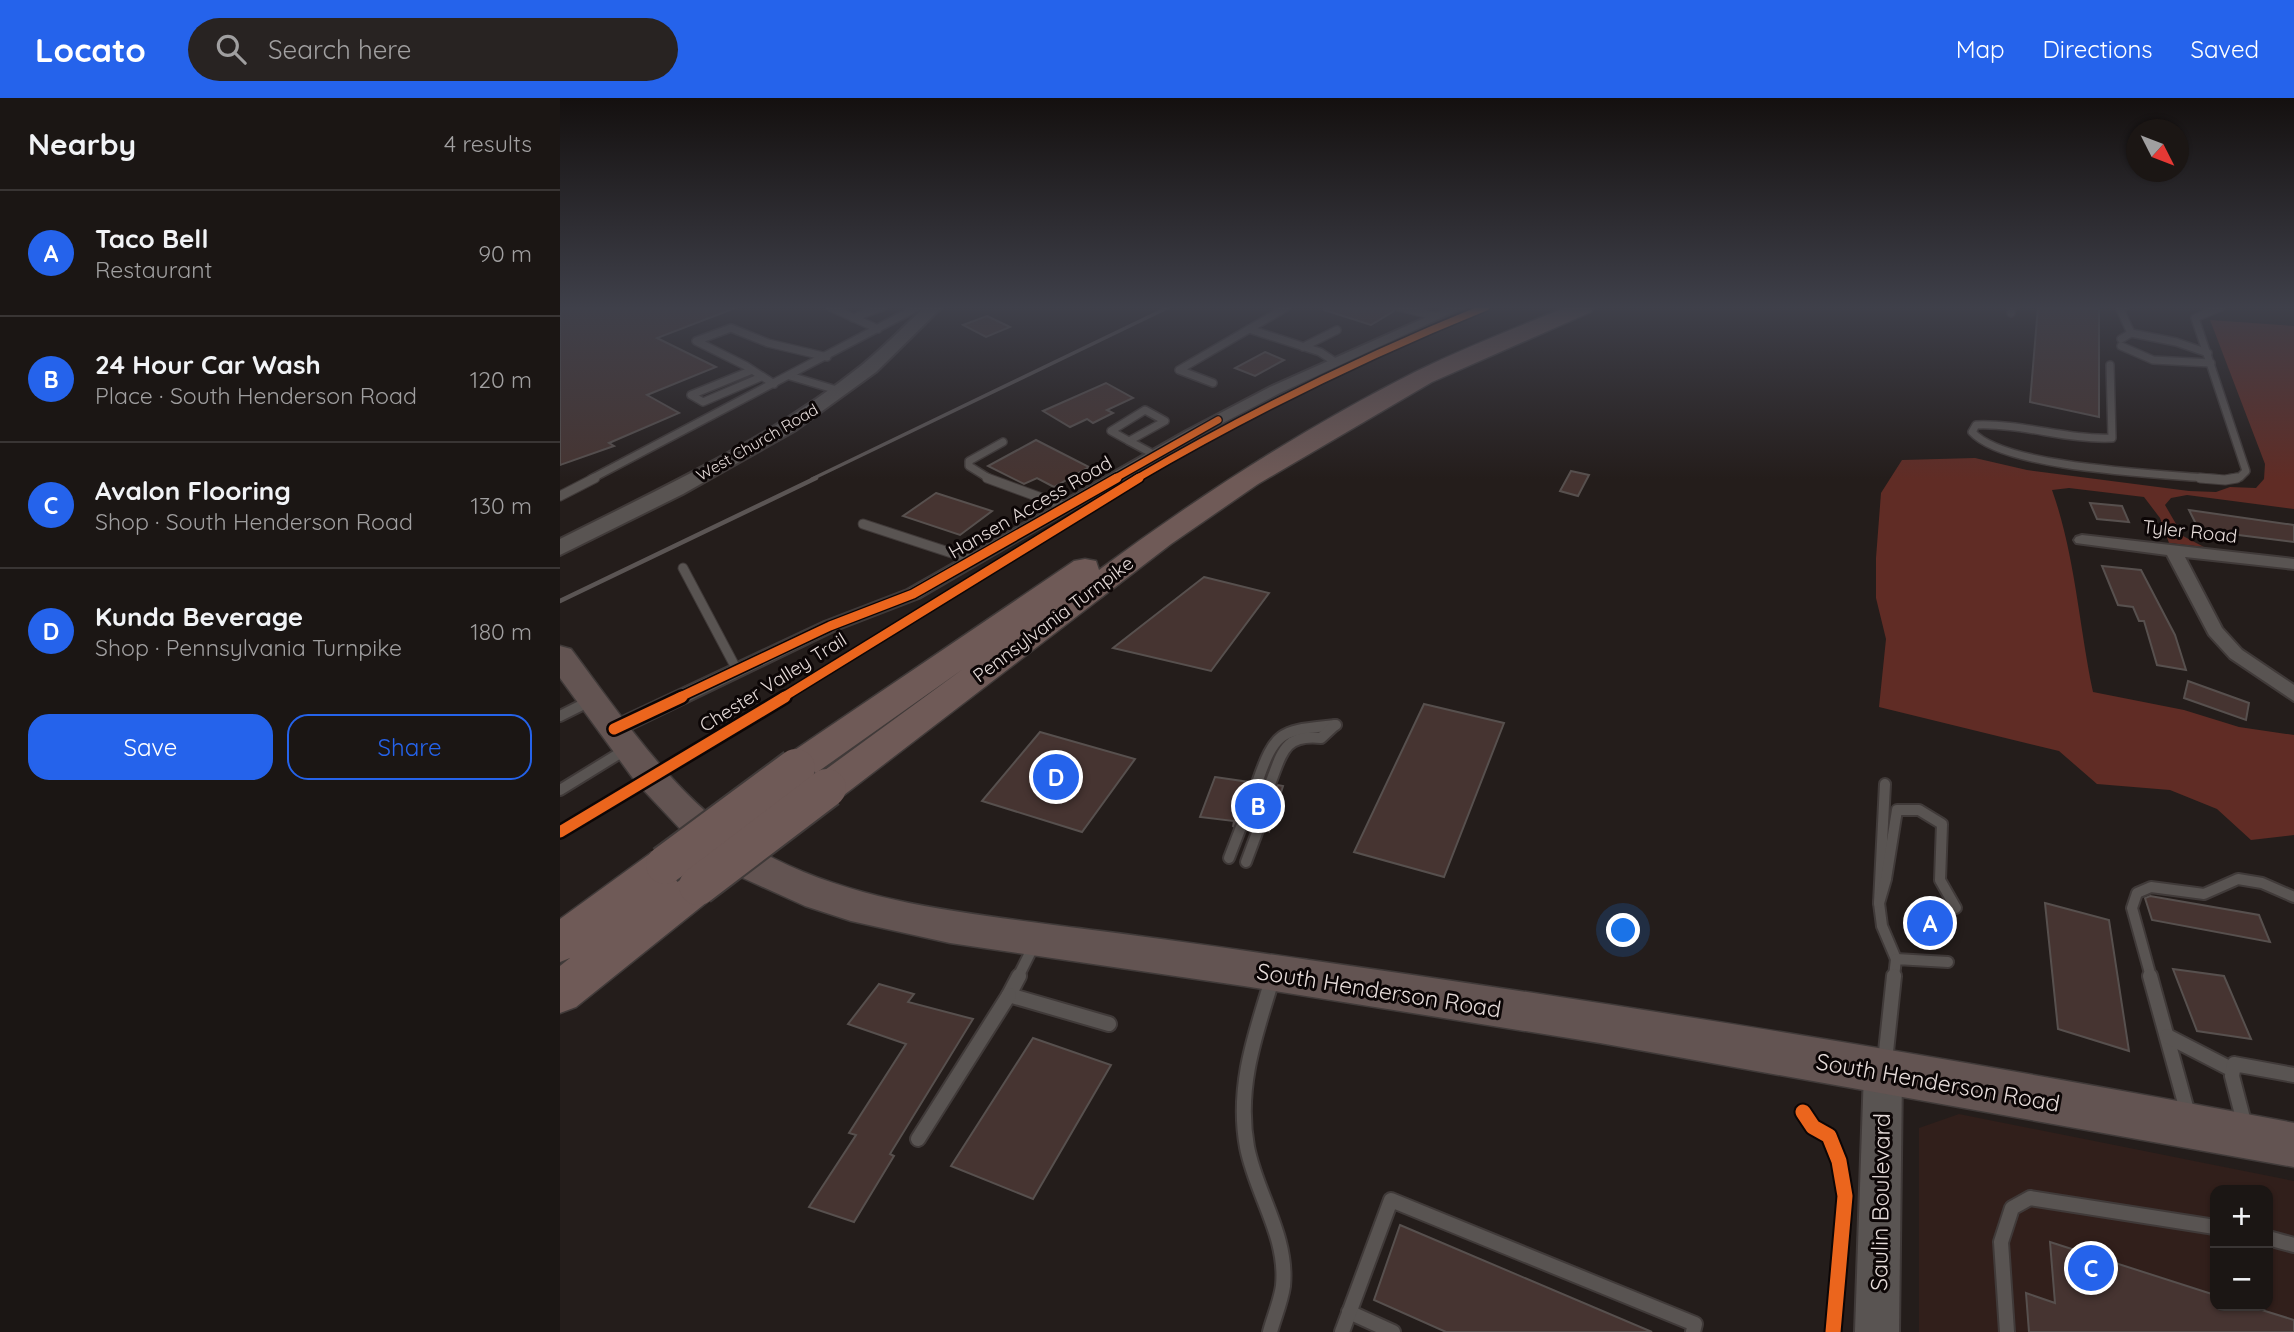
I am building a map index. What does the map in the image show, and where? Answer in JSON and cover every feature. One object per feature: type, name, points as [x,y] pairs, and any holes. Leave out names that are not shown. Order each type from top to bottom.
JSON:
[{"type":"highway","name":"Pennsylvania Turnpike","points":[[560,992],[682,876],[1202,488],[1307,426],[1423,365]]},
{"type":"highway","name":"Pennsylvania Turnpike","points":[[811,778],[1248,478],[1424,377],[1452,365]]},
{"type":"highway","name":"Pennsylvania Turnpike","points":[[560,943],[682,876]]},
{"type":"main road","name":"South Henderson Road","points":[[560,656],[621,738],[674,803],[698,827],[754,865],[786,882],[893,917],[1274,972],[1883,1072],[2294,1145]]},
{"type":"street","name":"West Church Road","points":[[560,548],[768,439],[840,391],[874,365]]},
{"type":"street","name":"Hansen Access Road","points":[[621,738],[737,670],[830,626],[913,594],[1155,455],[1263,396],[1330,365]]},
{"type":"street","name":"Tyler Road","points":[[2082,540],[2294,564]]},
{"type":"street","points":[[2174,550],[2215,631],[2240,657],[2294,694]]},
{"type":"street","name":"Saulin Boulevard","points":[[1877,1332],[1883,1072]]},
{"type":"lane","points":[[738,365],[774,384]]},
{"type":"lane","points":[[560,496],[812,365]]},
{"type":"lane","points":[[1188,365],[1179,370],[1213,383]]},
{"type":"lane","points":[[2110,365],[2112,438],[2085,438],[2002,423],[1976,425],[1972,432],[1981,442],[2055,464],[2225,480],[2240,477],[2246,471],[2212,365]]},
{"type":"lane","points":[[750,371],[691,395],[703,402],[761,377]]},
{"type":"lane","points":[[790,376],[840,391]]},
{"type":"lane","points":[[1129,441],[1166,421],[1145,410],[1111,431],[1129,441],[1155,455]]},
{"type":"lane","points":[[1003,442],[974,456],[969,461],[969,466],[989,480],[1066,507]]},
{"type":"lane","points":[[863,524],[973,560]]},
{"type":"lane","points":[[683,568],[737,670]]},
{"type":"lane","points":[[560,716],[593,700]]},
{"type":"lane","points":[[1257,783],[1267,754],[1282,735],[1303,727],[1322,728],[1336,725],[1321,738],[1302,735],[1288,743],[1270,785]]},
{"type":"lane","points":[[560,790],[621,738]]},
{"type":"lane","points":[[1883,1072],[1896,959],[1882,926],[1879,903],[1885,784]]},
{"type":"lane","points":[[1879,903],[1888,880],[1892,825],[1896,810],[1919,810],[1942,824],[1940,880],[1956,908]]},
{"type":"lane","points":[[1229,858],[1241,827]]},
{"type":"lane","points":[[1246,862],[1258,830]]},
{"type":"lane","points":[[2191,1125],[2132,908],[2137,893],[2151,887],[2204,894],[2238,879],[2262,883],[2294,897]]},
{"type":"lane","points":[[919,1139],[1009,995],[1037,939]]},
{"type":"lane","points":[[1896,959],[1948,962]]},
{"type":"lane","points":[[1270,1332],[1283,1286],[1282,1246],[1247,1149],[1243,1101],[1247,1061],[1274,972]]},
{"type":"lane","points":[[1009,995],[1109,1024]]},
{"type":"lane","points":[[2167,1036],[2231,1069]]},
{"type":"lane","points":[[2248,1136],[2231,1069],[2234,1064],[2294,1075]]},
{"type":"lane","points":[[2007,1332],[2001,1242],[2012,1208],[2030,1198],[2210,1226]]},
{"type":"lane","points":[[1342,1332],[1391,1200],[1695,1324],[1693,1332]]},
{"type":"lane","points":[[2273,1239],[2294,1245]]},
{"type":"lane","points":[[1349,1312],[1393,1332]]},
{"type":"shaded area","points":[[2227,365],[2294,365],[2294,509],[2187,495],[2171,498],[2165,505],[2183,536],[2204,547],[2169,543],[2160,518],[2144,497],[2069,488],[2052,490],[2066,539],[2093,692],[2184,710],[2239,727],[2294,735],[2294,835],[2251,840],[2217,809],[2170,790],[2097,784],[2059,751],[1879,707],[1886,639],[1876,598],[1881,493],[1902,460],[1975,458],[2027,470],[2189,491],[2216,492],[2230,487],[2256,488],[2264,479],[2265,464]]},
{"type":"shaded area","points":[[1959,1114],[2294,1181],[2294,1332],[1919,1332],[1919,1128]]},
{"type":"building","points":[[560,365],[711,365],[716,367],[647,395],[679,413],[609,443],[614,446],[560,465]]},
{"type":"building","points":[[1241,365],[1276,365],[1255,376],[1235,368]]},
{"type":"building","points":[[2033,365],[2099,365],[2099,417],[2030,402]]},
{"type":"building","points":[[1106,383],[1133,398],[1107,410],[1113,413],[1093,423],[1087,419],[1070,427],[1043,411]]},
{"type":"building","points":[[1036,440],[1089,467],[1054,487],[1037,478],[1024,484],[988,466]]},
{"type":"building","points":[[1571,471],[1589,475],[1578,496],[1560,491]]},
{"type":"building","points":[[936,493],[992,511],[960,535],[903,516]]},
{"type":"building","points":[[2090,503],[2122,506],[2129,522],[2097,519]]},
{"type":"building","points":[[2189,510],[2294,525],[2294,542],[2199,530]]},
{"type":"building","points":[[2102,566],[2141,570],[2175,635],[2186,670],[2157,665],[2144,621],[2139,621],[2133,607],[2118,605]]},
{"type":"building","points":[[1204,577],[1269,593],[1211,671],[1113,648]]},
{"type":"building","points":[[2188,681],[2249,703],[2246,720],[2184,698]]},
{"type":"building","points":[[1424,704],[1504,723],[1444,877],[1354,852]]},
{"type":"building","points":[[1040,732],[1135,759],[1082,832],[982,801]]},
{"type":"building","points":[[1215,777],[1249,782],[1255,791],[1263,788],[1272,792],[1278,785],[1283,786],[1269,831],[1260,822],[1250,829],[1243,819],[1237,821],[1233,827],[1234,821],[1200,817]]},
{"type":"building","points":[[2150,896],[2259,915],[2270,942],[2152,920],[2145,898]]},
{"type":"building","points":[[2045,903],[2109,920],[2129,1051],[2058,1029]]},
{"type":"building","points":[[2173,969],[2224,976],[2251,1039],[2197,1031]]},
{"type":"building","points":[[879,984],[914,994],[908,1002],[973,1019],[890,1154],[894,1156],[854,1222],[809,1207],[856,1135],[849,1133],[906,1044],[848,1024]]},
{"type":"building","points":[[1033,1038],[1111,1065],[1033,1199],[951,1166]]},
{"type":"building","points":[[1400,1225],[1652,1332],[1446,1332],[1374,1300]]},
{"type":"building","points":[[2050,1242],[2210,1293],[2210,1311],[2265,1311],[2294,1320],[2294,1332],[2029,1332],[2026,1293],[2055,1303]]},
{"type":"railway","points":[[812,479],[1049,365]]},
{"type":"railway","points":[[560,601],[816,478]]},
{"type":"cycle path","name":"Chester Valley Trail","points":[[560,832],[777,702],[1080,512],[1238,422],[1352,365]]},
{"type":"cycle path","name":"Chester Valley Trail","points":[[614,729],[830,626],[913,594],[1218,420]]},
{"type":"cycle path","points":[[1803,1112],[1813,1127],[1829,1136],[1839,1161],[1845,1196],[1833,1332]]},
{"type":"place","name":"Kunda Beverage","points":[[1056,777]]},
{"type":"place","name":"24 Hour Car Wash","points":[[1258,806]]},
{"type":"place","name":"Taco Bell","points":[[1930,923]]},
{"type":"place","name":"Avalon Flooring","points":[[2091,1268]]}]
